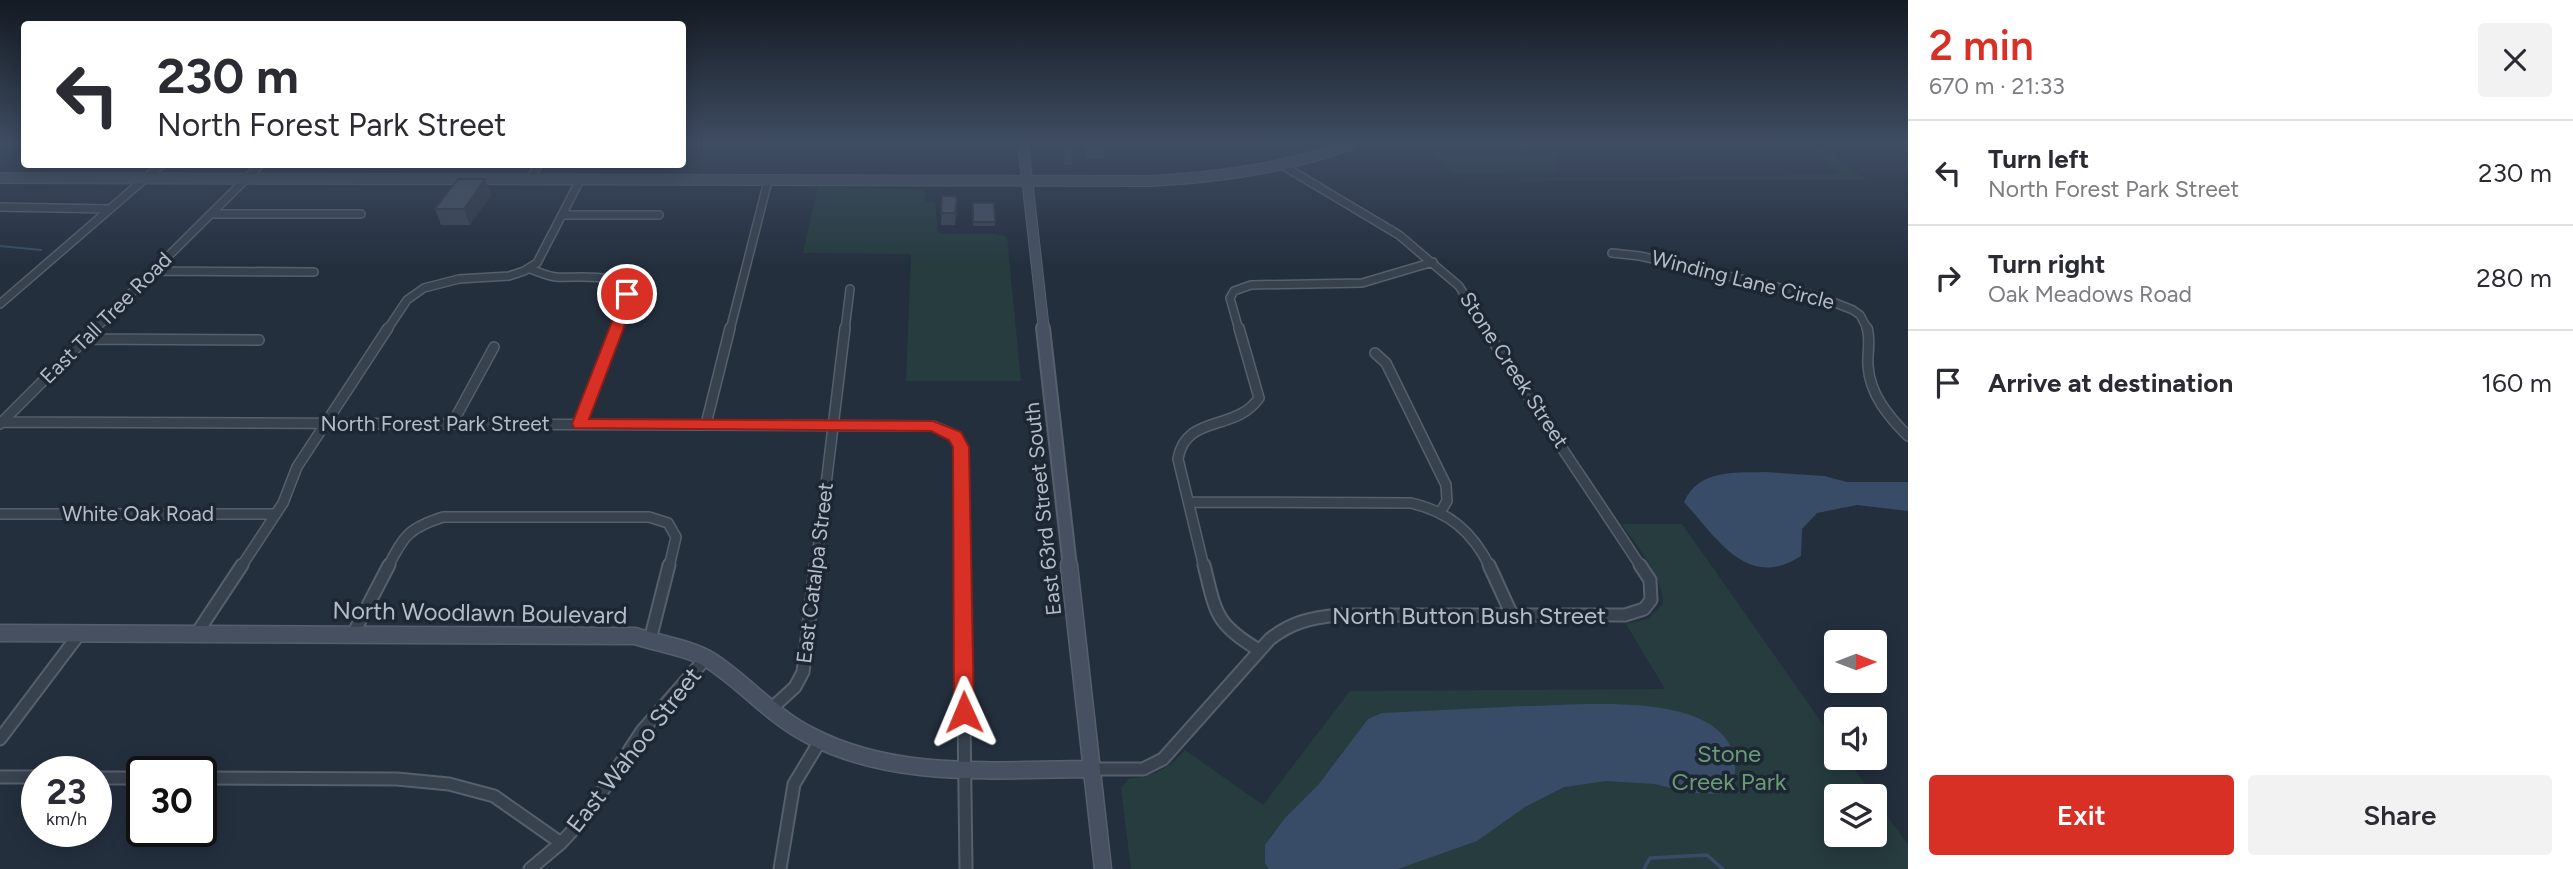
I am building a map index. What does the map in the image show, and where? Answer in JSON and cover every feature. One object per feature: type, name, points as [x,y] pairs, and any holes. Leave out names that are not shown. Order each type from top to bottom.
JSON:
[{"type":"main road","name":"East 63rd Street South","points":[[1034,185],[1103,869]]},
{"type":"street","points":[[0,304],[138,185]]},
{"type":"street","name":"East Tall Tree Road","points":[[0,423],[241,185]]},
{"type":"street","points":[[197,633],[276,514],[286,495],[290,479],[411,297],[448,279],[505,276],[530,269],[537,263],[578,185]]},
{"type":"street","points":[[706,424],[767,185]]},
{"type":"street","name":"Stone Creek Street","points":[[1315,185],[1399,235],[1433,262],[1466,296],[1531,404],[1566,451],[1649,579],[1654,596],[1652,602]]},
{"type":"street","points":[[0,207],[109,209]]},
{"type":"street","points":[[212,214],[360,214]]},
{"type":"street","points":[[562,215],[659,215]]},
{"type":"street","name":"Winding Lane Circle","points":[[1612,253],[1640,256],[1820,297],[1853,310],[1860,315],[1869,331],[1868,369],[1872,390],[1888,416],[1908,436]]},
{"type":"street","points":[[1259,650],[1232,634],[1216,614],[1178,459],[1180,444],[1195,430],[1249,413],[1259,398],[1259,388],[1230,304],[1233,292],[1251,285],[1362,283],[1433,262]]},
{"type":"street","points":[[530,269],[554,277],[611,280],[622,286],[627,294],[627,301],[580,424]]},
{"type":"street","points":[[154,271],[314,272]]},
{"type":"street","points":[[833,425],[850,289]]},
{"type":"street","points":[[0,290],[14,292]]},
{"type":"street","points":[[86,339],[259,340]]},
{"type":"street","points":[[452,424],[494,347]]},
{"type":"street","points":[[1375,353],[1386,363],[1446,485],[1447,502],[1441,511]]},
{"type":"street","name":"North Forest Park Street","points":[[0,423],[933,426],[952,433],[961,447],[965,769]]},
{"type":"street","name":"East Catalpa Street","points":[[772,708],[795,687],[803,672],[833,425]]},
{"type":"street","points":[[1190,502],[1411,503],[1441,511],[1469,531],[1512,615]]},
{"type":"street","name":"White Oak Road","points":[[0,513],[276,514]]},
{"type":"street","points":[[353,634],[404,536],[428,520],[443,517],[649,517],[668,523],[676,537],[650,640]]},
{"type":"street","name":"North Button Bush Street","points":[[1092,769],[1143,769],[1163,760],[1259,650],[1287,626],[1307,618],[1353,614],[1625,615],[1642,611],[1652,602]]},
{"type":"street","name":"North Woodlawn Boulevard","points":[[0,633],[607,634],[650,640],[706,658],[728,671],[772,708],[820,741],[870,760],[903,767],[1092,769]]},
{"type":"street","points":[[0,739],[80,633]]},
{"type":"street","name":"East Wahoo Street","points":[[530,869],[561,843],[599,799],[642,731],[706,658]]},
{"type":"street","points":[[780,869],[794,783],[820,741]]},
{"type":"street","points":[[965,769],[967,869]]},
{"type":"street","points":[[0,777],[21,777]]},
{"type":"street","points":[[217,778],[397,779],[449,784],[494,796],[561,843]]},
{"type":"green space","points":[[818,186],[924,190],[926,202],[935,202],[938,232],[996,234],[1007,237],[1021,381],[906,381],[911,254],[803,253]]},
{"type":"green space","name":"Stone Creek Park","points":[[1622,524],[1682,524],[1824,726],[1824,770],[1855,770],[1865,784],[1824,784],[1824,847],[1887,847],[1887,815],[1908,845],[1908,869],[1131,869],[1121,788],[1128,779],[1160,770],[1185,750],[1263,805],[1350,691],[1665,689],[1626,624],[1648,619],[1663,604],[1659,583]]},
{"type":"water","points":[[1765,472],[1824,476],[1847,482],[1908,482],[1908,511],[1857,505],[1817,513],[1802,529],[1801,556],[1782,565],[1765,567],[1749,564],[1721,544],[1684,502],[1691,491],[1708,478],[1730,473]]},
{"type":"water","points":[[1526,706],[1643,706],[1674,710],[1701,720],[1722,734],[1734,755],[1733,788],[1718,794],[1690,793],[1655,784],[1607,781],[1564,787],[1525,807],[1477,841],[1398,869],[1269,869],[1265,863],[1265,845],[1285,818],[1319,784],[1368,719],[1382,713]]},
{"type":"building","points":[[454,185],[481,185],[464,209],[435,209]]},
{"type":"building","points":[[942,196],[955,196],[955,213],[941,213]]},
{"type":"building","points":[[973,203],[994,203],[995,222],[973,222]]},
{"type":"waterway","points":[[0,246],[41,250]]},
{"type":"waterway","points":[[1644,869],[1650,858],[1707,855],[1723,869]]},
{"type":"route","points":[[627,294],[627,301],[580,424],[933,426],[956,436],[961,447],[964,712]]}]
